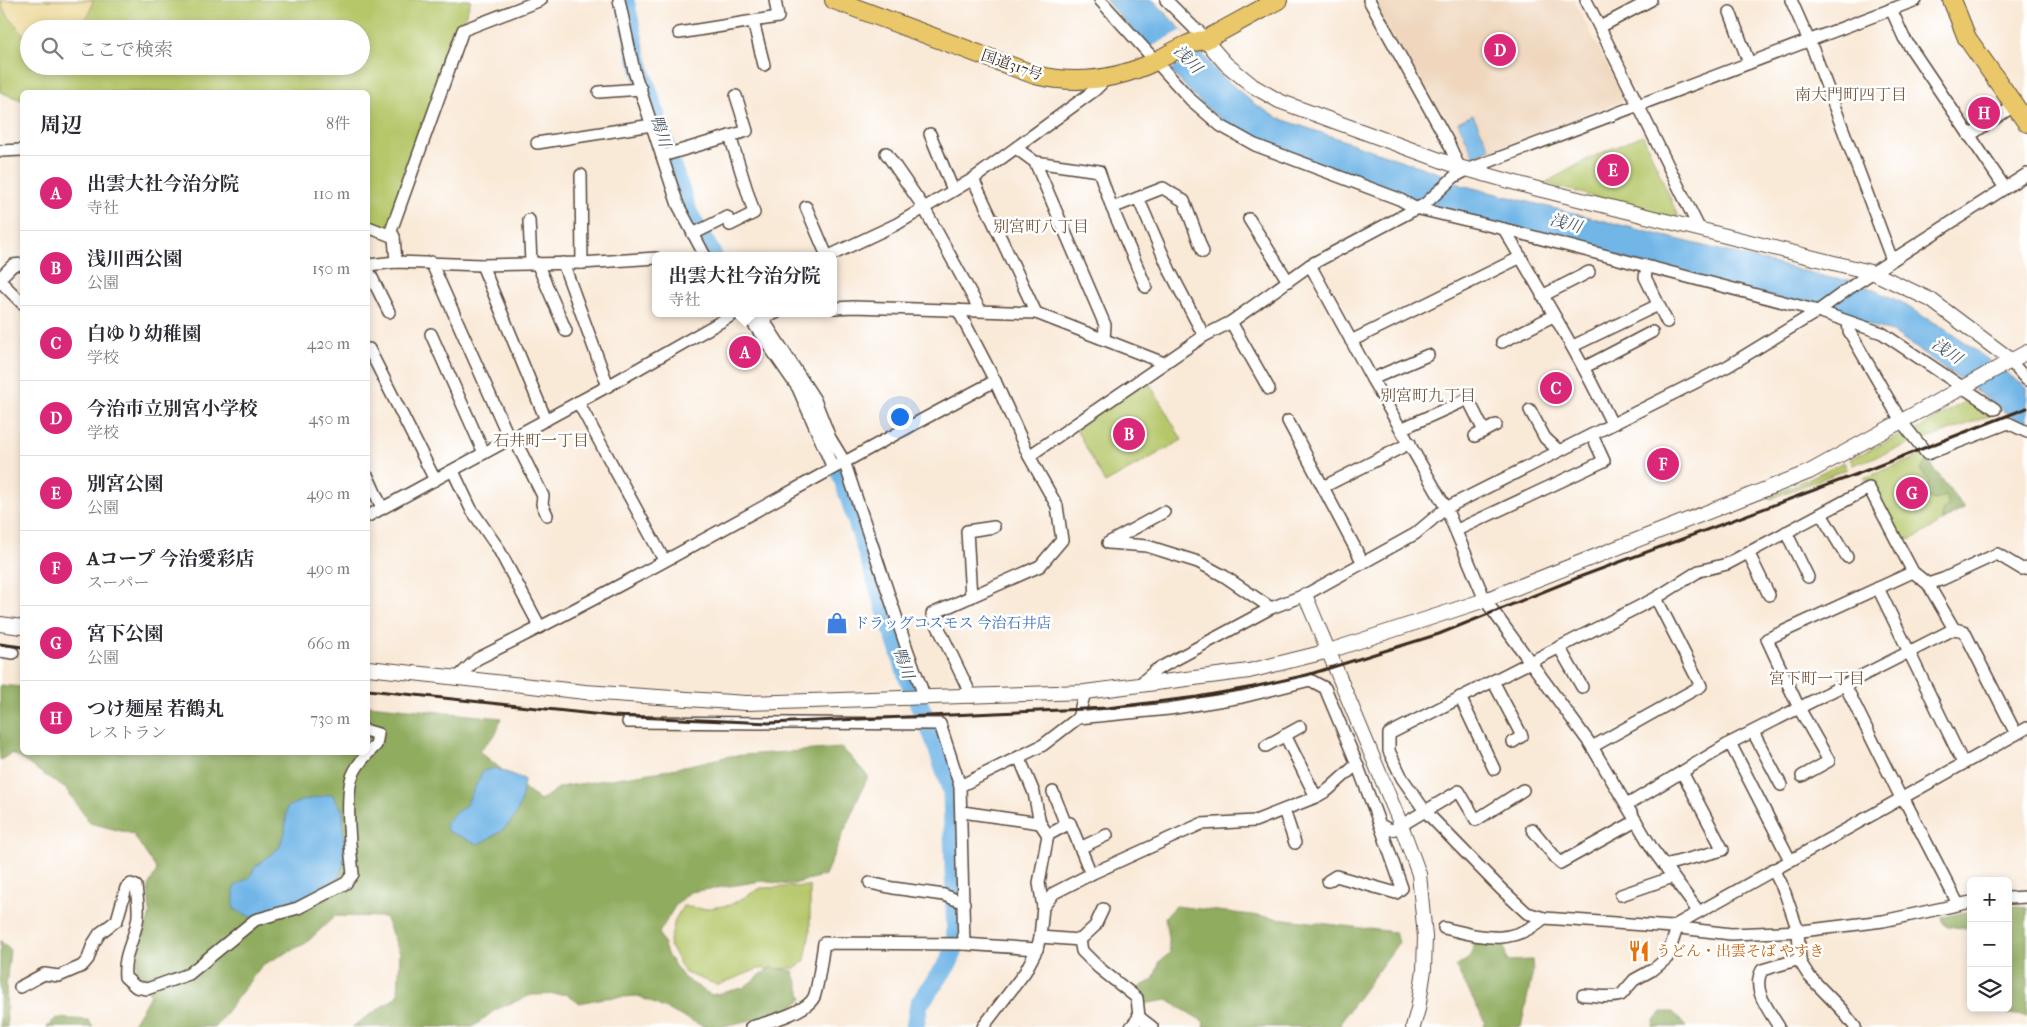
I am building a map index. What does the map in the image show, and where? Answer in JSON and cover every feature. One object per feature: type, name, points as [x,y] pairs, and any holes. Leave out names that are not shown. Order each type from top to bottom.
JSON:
[{"type":"main road","name":"国道317号","points":[[834,0],[1035,75],[1057,80],[1106,79],[1127,73],[1158,60],[1198,37],[1253,0]]},
{"type":"main road","name":"国道317号","points":[[1198,37],[1278,0]]},
{"type":"main road","points":[[1952,0],[1967,38],[2027,123]]},
{"type":"street","points":[[396,262],[394,236],[391,231],[463,30],[541,0]]},
{"type":"street","points":[[619,0],[634,71],[678,205],[703,252]]},
{"type":"street","points":[[679,32],[778,17],[775,0]]},
{"type":"street","points":[[1100,0],[1158,60],[1191,100],[1221,126],[1255,145],[1420,206],[1647,268],[1820,310],[1848,322],[1882,333],[1995,409]]},
{"type":"street","points":[[1166,0],[1198,37],[1226,64],[1253,86],[1279,101],[1460,172],[1699,228],[1874,273],[1930,300],[2011,360],[2027,380]]},
{"type":"street","points":[[1369,0],[1448,142],[1460,172]]},
{"type":"street","points":[[1586,0],[1699,228]]},
{"type":"street","points":[[1600,27],[1651,0]]},
{"type":"street","points":[[1791,0],[1892,260]]},
{"type":"street","points":[[1029,456],[1204,336],[1231,322],[1310,266],[1420,206],[1460,172],[1916,0]]},
{"type":"street","points":[[1891,9],[1904,38],[2006,188]]},
{"type":"street","points":[[1730,12],[1749,63]]},
{"type":"street","points":[[754,21],[764,65]]},
{"type":"street","points":[[837,252],[897,224],[973,180],[1095,90],[1106,79]]},
{"type":"street","points":[[599,92],[641,89]]},
{"type":"street","points":[[662,156],[747,131],[736,96]]},
{"type":"street","points":[[1969,136],[2015,105]]},
{"type":"street","points":[[537,143],[652,124]]},
{"type":"street","points":[[930,134],[953,190]]},
{"type":"street","points":[[693,234],[727,217],[730,226],[754,213],[730,136]]},
{"type":"street","points":[[1016,148],[1035,162],[1099,170],[1112,208],[1146,286]]},
{"type":"street","points":[[0,151],[20,150]]},
{"type":"street","points":[[886,153],[924,208],[980,310]]},
{"type":"street","points":[[1035,162],[1105,325],[1104,340]]},
{"type":"street","points":[[1140,684],[1156,670],[1271,608],[1305,595],[1415,534],[1446,508],[1728,366],[1820,310],[1858,282],[2027,174]]},
{"type":"street","points":[[581,175],[582,263]]},
{"type":"street","points":[[973,180],[1036,313]]},
{"type":"street","points":[[1112,208],[1163,188],[1184,201],[1203,252]]},
{"type":"street","points":[[1138,198],[1170,271],[1204,336]]},
{"type":"street","points":[[806,207],[826,252]]},
{"type":"street","points":[[1249,219],[1288,281]]},
{"type":"street","points":[[529,220],[534,262],[566,331]]},
{"type":"street","points":[[370,228],[394,236]]},
{"type":"street","points":[[1504,229],[1553,316],[1573,346],[1612,424]]},
{"type":"street","points":[[1351,341],[1521,257]]},
{"type":"street","points":[[370,265],[396,262],[482,264],[582,263],[652,258]]},
{"type":"street","points":[[431,262],[512,439],[544,496],[542,504],[547,514]]},
{"type":"street","points":[[563,263],[608,386]]},
{"type":"street","points":[[20,264],[13,265],[0,279],[20,301]]},
{"type":"street","points":[[482,264],[546,420]]},
{"type":"street","points":[[1310,266],[1446,508],[1457,530],[1485,600],[1592,747],[1636,821],[1698,911]]},
{"type":"street","points":[[1647,268],[1644,277],[1667,322]]},
{"type":"street","points":[[1542,296],[1589,272]]},
{"type":"street","points":[[370,274],[389,312]]},
{"type":"street","points":[[1573,346],[1658,305]]},
{"type":"street","points":[[837,308],[854,306],[1036,313],[1164,363]]},
{"type":"street","points":[[958,310],[995,381],[1029,456],[1056,506],[1062,540],[1040,566],[932,614],[972,697]]},
{"type":"street","points":[[1502,342],[1553,316]]},
{"type":"street","points":[[370,515],[512,439],[729,317]]},
{"type":"street","points":[[755,317],[815,400],[830,438],[844,461],[892,608],[925,698]]},
{"type":"street","points":[[755,317],[798,388],[833,468]]},
{"type":"street","points":[[1231,322],[1269,389]]},
{"type":"street","points":[[1848,322],[1849,331],[1901,421],[1927,454],[2008,423],[2027,432]]},
{"type":"street","points":[[1584,367],[1652,332]]},
{"type":"street","points":[[431,334],[484,454]]},
{"type":"street","points":[[370,350],[435,480]]},
{"type":"street","points":[[370,668],[585,692],[746,703],[1085,692],[1249,671],[1329,650],[1485,600],[1810,472],[2027,352]]},
{"type":"street","points":[[1372,379],[1428,355]]},
{"type":"street","points":[[458,678],[476,659],[540,627],[995,381]]},
{"type":"street","points":[[1402,428],[1468,399],[1480,433],[1496,425]]},
{"type":"street","points":[[578,402],[664,560]]},
{"type":"street","points":[[1530,410],[1544,438],[1560,451]]},
{"type":"street","points":[[1288,421],[1363,563]]},
{"type":"street","points":[[1457,530],[1604,461],[1592,434]]},
{"type":"street","points":[[1323,487],[1410,443]]},
{"type":"street","points":[[453,471],[471,509],[498,548],[540,627]]},
{"type":"street","points":[[370,481],[382,508]]},
{"type":"street","points":[[1954,629],[1928,584],[1913,572],[1869,488],[1727,564],[1699,571],[1656,598],[1389,734],[1389,751],[1402,778],[1425,811],[1527,913],[1544,918],[1731,934],[1798,931],[1882,921],[1967,903]]},
{"type":"street","points":[[1164,512],[1108,543],[1147,546],[1198,562],[1224,576],[1271,608]]},
{"type":"street","points":[[1821,514],[1847,557]]},
{"type":"street","points":[[971,596],[967,531],[994,527]]},
{"type":"street","points":[[1786,532],[1808,577]]},
{"type":"street","points":[[1748,552],[1769,596]]},
{"type":"street","points":[[1928,584],[1997,554],[2022,569],[2027,568]]},
{"type":"street","points":[[1802,776],[1829,761],[1799,708],[1767,639],[1913,572]]},
{"type":"street","points":[[1878,588],[1963,764]]},
{"type":"street","points":[[1305,595],[1401,824],[1419,874],[1425,936],[1424,970],[1418,1009],[1412,1027]]},
{"type":"street","points":[[1592,747],[1701,686],[1656,598]]},
{"type":"street","points":[[0,624],[20,627]]},
{"type":"street","points":[[1627,805],[1730,744],[1954,629],[1964,631],[2016,734]]},
{"type":"street","points":[[1559,648],[1582,687]]},
{"type":"street","points":[[0,651],[13,653]]},
{"type":"street","points":[[960,786],[1042,745],[1078,718],[1169,709],[1233,699],[1310,680],[1325,688],[1358,764],[1402,888],[1396,893],[1336,876],[1328,881]]},
{"type":"street","points":[[1492,681],[1522,736],[1513,742]]},
{"type":"street","points":[[1845,685],[1958,904]]},
{"type":"street","points":[[1078,718],[1085,692]]},
{"type":"street","points":[[1460,698],[1494,769]]},
{"type":"street","points":[[628,722],[940,724],[960,786],[962,812],[961,903],[964,944]]},
{"type":"street","points":[[1266,746],[1300,727]]},
{"type":"street","points":[[1583,995],[1596,995],[1606,998],[1621,996],[1634,980],[1654,969],[1667,958],[1674,928],[1698,911],[2027,728]]},
{"type":"street","points":[[370,732],[378,734],[376,745],[370,751]]},
{"type":"street","points":[[1753,732],[1781,785]]},
{"type":"street","points":[[1285,735],[1316,797]]},
{"type":"street","points":[[1730,744],[1790,860]]},
{"type":"street","points":[[20,987],[44,974],[59,976],[82,966],[88,959],[93,944],[100,933],[117,920],[126,888],[131,884],[136,886],[138,909],[136,928],[126,952],[125,977],[136,987],[147,990],[189,974],[255,920],[298,908],[346,884],[353,874],[350,798],[352,778],[366,755]]},
{"type":"street","points":[[983,1027],[1025,972],[1037,949],[1040,937],[1043,906],[1039,883],[1048,835],[1040,823],[1034,793],[1019,757]]},
{"type":"street","points":[[1043,906],[1054,893],[1201,824],[1255,821],[1316,797],[1328,790],[1358,764]]},
{"type":"street","points":[[1665,865],[1723,850],[1682,772]]},
{"type":"street","points":[[1380,825],[1390,830],[1459,791],[1476,820],[1523,790]]},
{"type":"street","points":[[1053,792],[1066,825]]},
{"type":"street","points":[[1284,810],[1295,843]]},
{"type":"street","points":[[962,812],[1040,823]]},
{"type":"street","points":[[1532,829],[1560,863],[1636,821]]},
{"type":"street","points":[[1048,835],[1070,823],[1091,874]]},
{"type":"street","points":[[1080,848],[1107,835]]},
{"type":"street","points":[[1773,869],[1785,893],[1798,931],[1800,959],[1809,976],[1842,1010],[1855,1027]]},
{"type":"street","points":[[1621,895],[1673,877]]},
{"type":"street","points":[[870,883],[944,895],[961,903]]},
{"type":"street","points":[[2012,898],[2027,897]]},
{"type":"street","points":[[1040,937],[1080,940],[1095,926],[1103,909]]},
{"type":"street","points":[[1444,928],[1486,938],[1505,937],[1532,928],[1544,918]]},
{"type":"street","points":[[1080,940],[1082,951],[1098,968],[1137,998],[1139,1017],[1131,1027]]},
{"type":"street","points":[[751,1027],[786,1016],[814,998],[824,943],[964,944],[1037,949]]},
{"type":"street","points":[[1779,1027],[1758,986],[1758,978],[1762,970],[1800,959]]},
{"type":"street","points":[[1139,1017],[1152,1027]]},
{"type":"shaded area","points":[[1372,0],[1574,0],[1625,100],[1473,163],[1460,159]]},
{"type":"green space","points":[[0,0],[471,0],[386,231],[370,226],[370,90],[20,90],[20,99],[0,92]]},
{"type":"green space","points":[[1643,135],[1678,216],[1676,220],[1545,183],[1590,158]]},
{"type":"green space","points":[[1147,379],[1182,440],[1105,483],[1076,429]]},
{"type":"green space","points":[[1969,399],[1974,406],[1982,403],[1992,415],[1924,440],[1915,431]]},
{"type":"green space","points":[[1905,433],[1913,443],[1853,465],[1850,459]]},
{"type":"green space","points":[[1923,455],[1964,508],[1920,535],[1901,543],[1864,478]]},
{"type":"green space","points":[[1928,461],[1964,508],[1942,521],[1942,510],[1949,504],[1945,496],[1935,500],[1929,498],[1925,491],[1929,481],[1921,471],[1924,464]]},
{"type":"green space","points":[[1844,462],[1847,469],[1770,499],[1769,497]]},
{"type":"green space","points":[[0,685],[20,687],[20,755],[370,755],[370,705],[501,718],[496,734],[479,751],[540,801],[560,787],[663,771],[730,756],[842,748],[868,776],[825,875],[790,885],[762,881],[690,892],[675,906],[659,933],[668,956],[684,978],[711,995],[743,988],[771,967],[793,971],[803,999],[783,1013],[719,1027],[705,1027],[638,996],[604,998],[579,1003],[566,994],[531,995],[495,1010],[473,1027],[352,1027],[398,996],[400,953],[385,917],[335,916],[306,943],[262,965],[215,1027],[131,1027],[151,994],[136,974],[138,951],[150,914],[148,886],[157,870],[133,834],[90,823],[66,789],[12,753],[0,761]]},
{"type":"green space","points":[[810,886],[810,932],[805,960],[796,968],[758,969],[718,985],[685,973],[669,944],[675,920],[683,906],[703,909],[730,905],[761,888]]},
{"type":"green space","points":[[1175,906],[1395,932],[1399,942],[1341,1021],[1340,1027],[1203,1027],[1204,1022],[1167,1000],[1137,1005],[1131,995],[1141,986],[1153,980],[1160,961],[1170,953],[1165,917]]},
{"type":"green space","points":[[2012,906],[2027,908],[2027,1016],[2006,1014],[2005,1012],[2012,1012]]},
{"type":"green space","points":[[1967,912],[1967,929],[1944,925],[1942,917]]},
{"type":"green space","points":[[1502,935],[1507,961],[1532,960],[1533,971],[1521,1027],[1484,1027],[1485,1022],[1456,967],[1469,958],[1477,936]]},
{"type":"green space","points":[[0,940],[10,950],[6,985],[7,1027],[0,1027]]},
{"type":"green space","points":[[1662,1012],[1673,1012],[1686,1027],[1653,1027],[1654,1020]]},
{"type":"green space","points":[[56,1018],[88,1020],[93,1027],[47,1027]]},
{"type":"sand","points":[[1,0],[93,0],[89,15],[82,20],[20,20],[20,30],[5,12]]},
{"type":"water","name":"浅川","points":[[1105,0],[1153,0],[1192,41],[1217,72],[1253,103],[1278,118],[1441,174],[1461,185],[1835,279],[1851,280],[1901,302],[1946,329],[2027,388],[2027,427],[1895,333],[1830,312],[1480,221],[1352,178],[1252,140],[1228,126],[1197,99]]},
{"type":"water","points":[[1473,115],[1490,149],[1474,156],[1458,122]]},
{"type":"water","points":[[495,768],[524,779],[523,792],[517,812],[512,820],[498,833],[477,844],[447,831],[445,823],[466,805],[483,771]]},
{"type":"water","points":[[332,794],[343,811],[344,862],[339,877],[324,888],[251,917],[234,909],[234,887],[250,877],[255,867],[279,848],[285,832],[287,807],[301,801]]},
{"type":"pier","points":[[1182,30],[1202,52],[1169,70],[1149,48]]},
{"type":"waterway","name":"鴨川","points":[[625,0],[637,56],[673,169],[689,214],[711,252]]},
{"type":"waterway","name":"鴨川","points":[[824,435],[843,479],[908,678],[933,736],[952,792],[956,945],[949,962],[919,1004],[915,1027]]},
{"type":"railway","points":[[370,690],[612,716],[770,723],[1107,708],[1197,697],[1307,675],[1439,634],[1582,576],[1852,476],[2027,408]]},
{"type":"railway","points":[[0,644],[20,647]]},
{"type":"place","name":"今治市立別宮小学校","points":[[1500,50]]},
{"type":"place","name":"つけ麺屋 若鶴丸","points":[[1984,113]]},
{"type":"place","name":"別宮公園","points":[[1613,170]]},
{"type":"place","name":"出雲大社今治分院","points":[[745,352]]},
{"type":"place","name":"白ゆり幼稚園","points":[[1556,388]]},
{"type":"place","name":"浅川西公園","points":[[1129,434]]},
{"type":"place","name":"Aコープ 今治愛彩店","points":[[1663,464]]},
{"type":"place","name":"宮下公園","points":[[1912,493]]},
{"type":"place","name":"ドラッグコスモス 今治石井店","points":[[837,623]]},
{"type":"place","name":"うどん・出雲そば やすき","points":[[1639,951]]},
{"type":"district","name":"南大門町四丁目","points":[[1851,94]]},
{"type":"district","name":"別宮町八丁目","points":[[1041,226]]},
{"type":"district","name":"別宮町九丁目","points":[[1428,395]]},
{"type":"district","name":"石井町一丁目","points":[[541,440]]},
{"type":"district","name":"宮下町一丁目","points":[[1817,678]]}]
